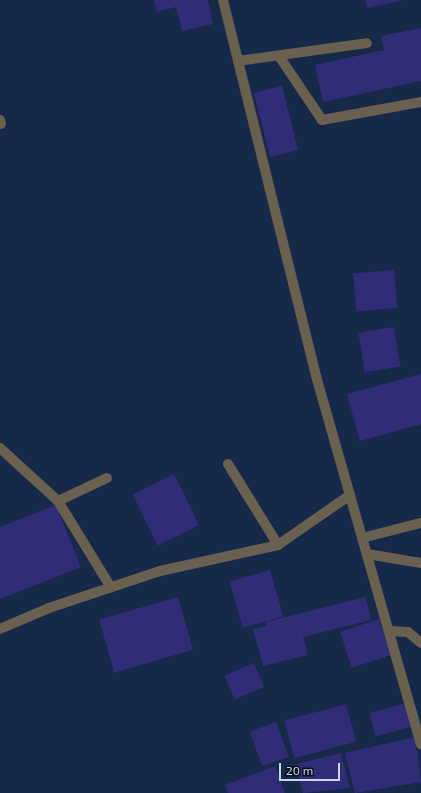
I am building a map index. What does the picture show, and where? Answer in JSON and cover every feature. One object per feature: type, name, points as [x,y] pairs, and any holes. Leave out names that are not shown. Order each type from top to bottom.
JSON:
[{"type":"street","points":[[223,0],[316,376],[389,631],[418,720],[421,744]]},
{"type":"street","points":[[238,61],[367,43]]},
{"type":"street","points":[[278,56],[322,120],[421,102]]},
{"type":"street","points":[[0,448],[58,501],[110,586]]},
{"type":"street","points":[[228,464],[278,545]]},
{"type":"street","points":[[58,501],[107,478]]},
{"type":"street","points":[[0,629],[110,586],[160,571],[278,545],[350,495]]},
{"type":"street","points":[[362,538],[421,523]]},
{"type":"street","points":[[367,554],[421,563]]},
{"type":"street","points":[[389,631],[408,632],[421,643]]},
{"type":"building","points":[[154,0],[208,0],[213,24],[182,31],[176,7],[157,12]]},
{"type":"building","points":[[365,0],[401,0],[401,1],[367,8]]},
{"type":"building","points":[[421,28],[421,81],[323,102],[315,65],[384,50],[381,36]]},
{"type":"building","points":[[282,86],[298,150],[270,157],[254,93]]},
{"type":"building","points":[[394,270],[397,308],[356,311],[353,274]]},
{"type":"building","points":[[394,327],[400,367],[365,372],[358,333]]},
{"type":"building","points":[[421,374],[421,424],[360,441],[347,394]]},
{"type":"building","points":[[174,474],[199,525],[158,545],[133,494]]},
{"type":"building","points":[[56,505],[81,567],[0,599],[0,527]]},
{"type":"building","points":[[270,570],[283,616],[243,628],[230,582]]},
{"type":"building","points":[[178,597],[193,650],[114,672],[99,620]]},
{"type":"building","points":[[366,597],[371,620],[303,637],[308,655],[263,666],[253,629],[267,626],[266,622]]},
{"type":"building","points":[[379,619],[391,655],[352,668],[340,632]]},
{"type":"building","points":[[254,663],[264,687],[235,699],[225,676]]},
{"type":"building","points":[[407,703],[413,726],[376,736],[369,713]]},
{"type":"building","points":[[346,704],[356,742],[294,758],[284,721]]},
{"type":"building","points":[[276,722],[289,757],[262,766],[250,732]]},
{"type":"building","points":[[415,737],[421,782],[355,793],[345,753]]},
{"type":"building","points":[[341,753],[350,788],[303,793],[296,764]]},
{"type":"building","points":[[275,766],[285,793],[228,793],[225,785]]}]
